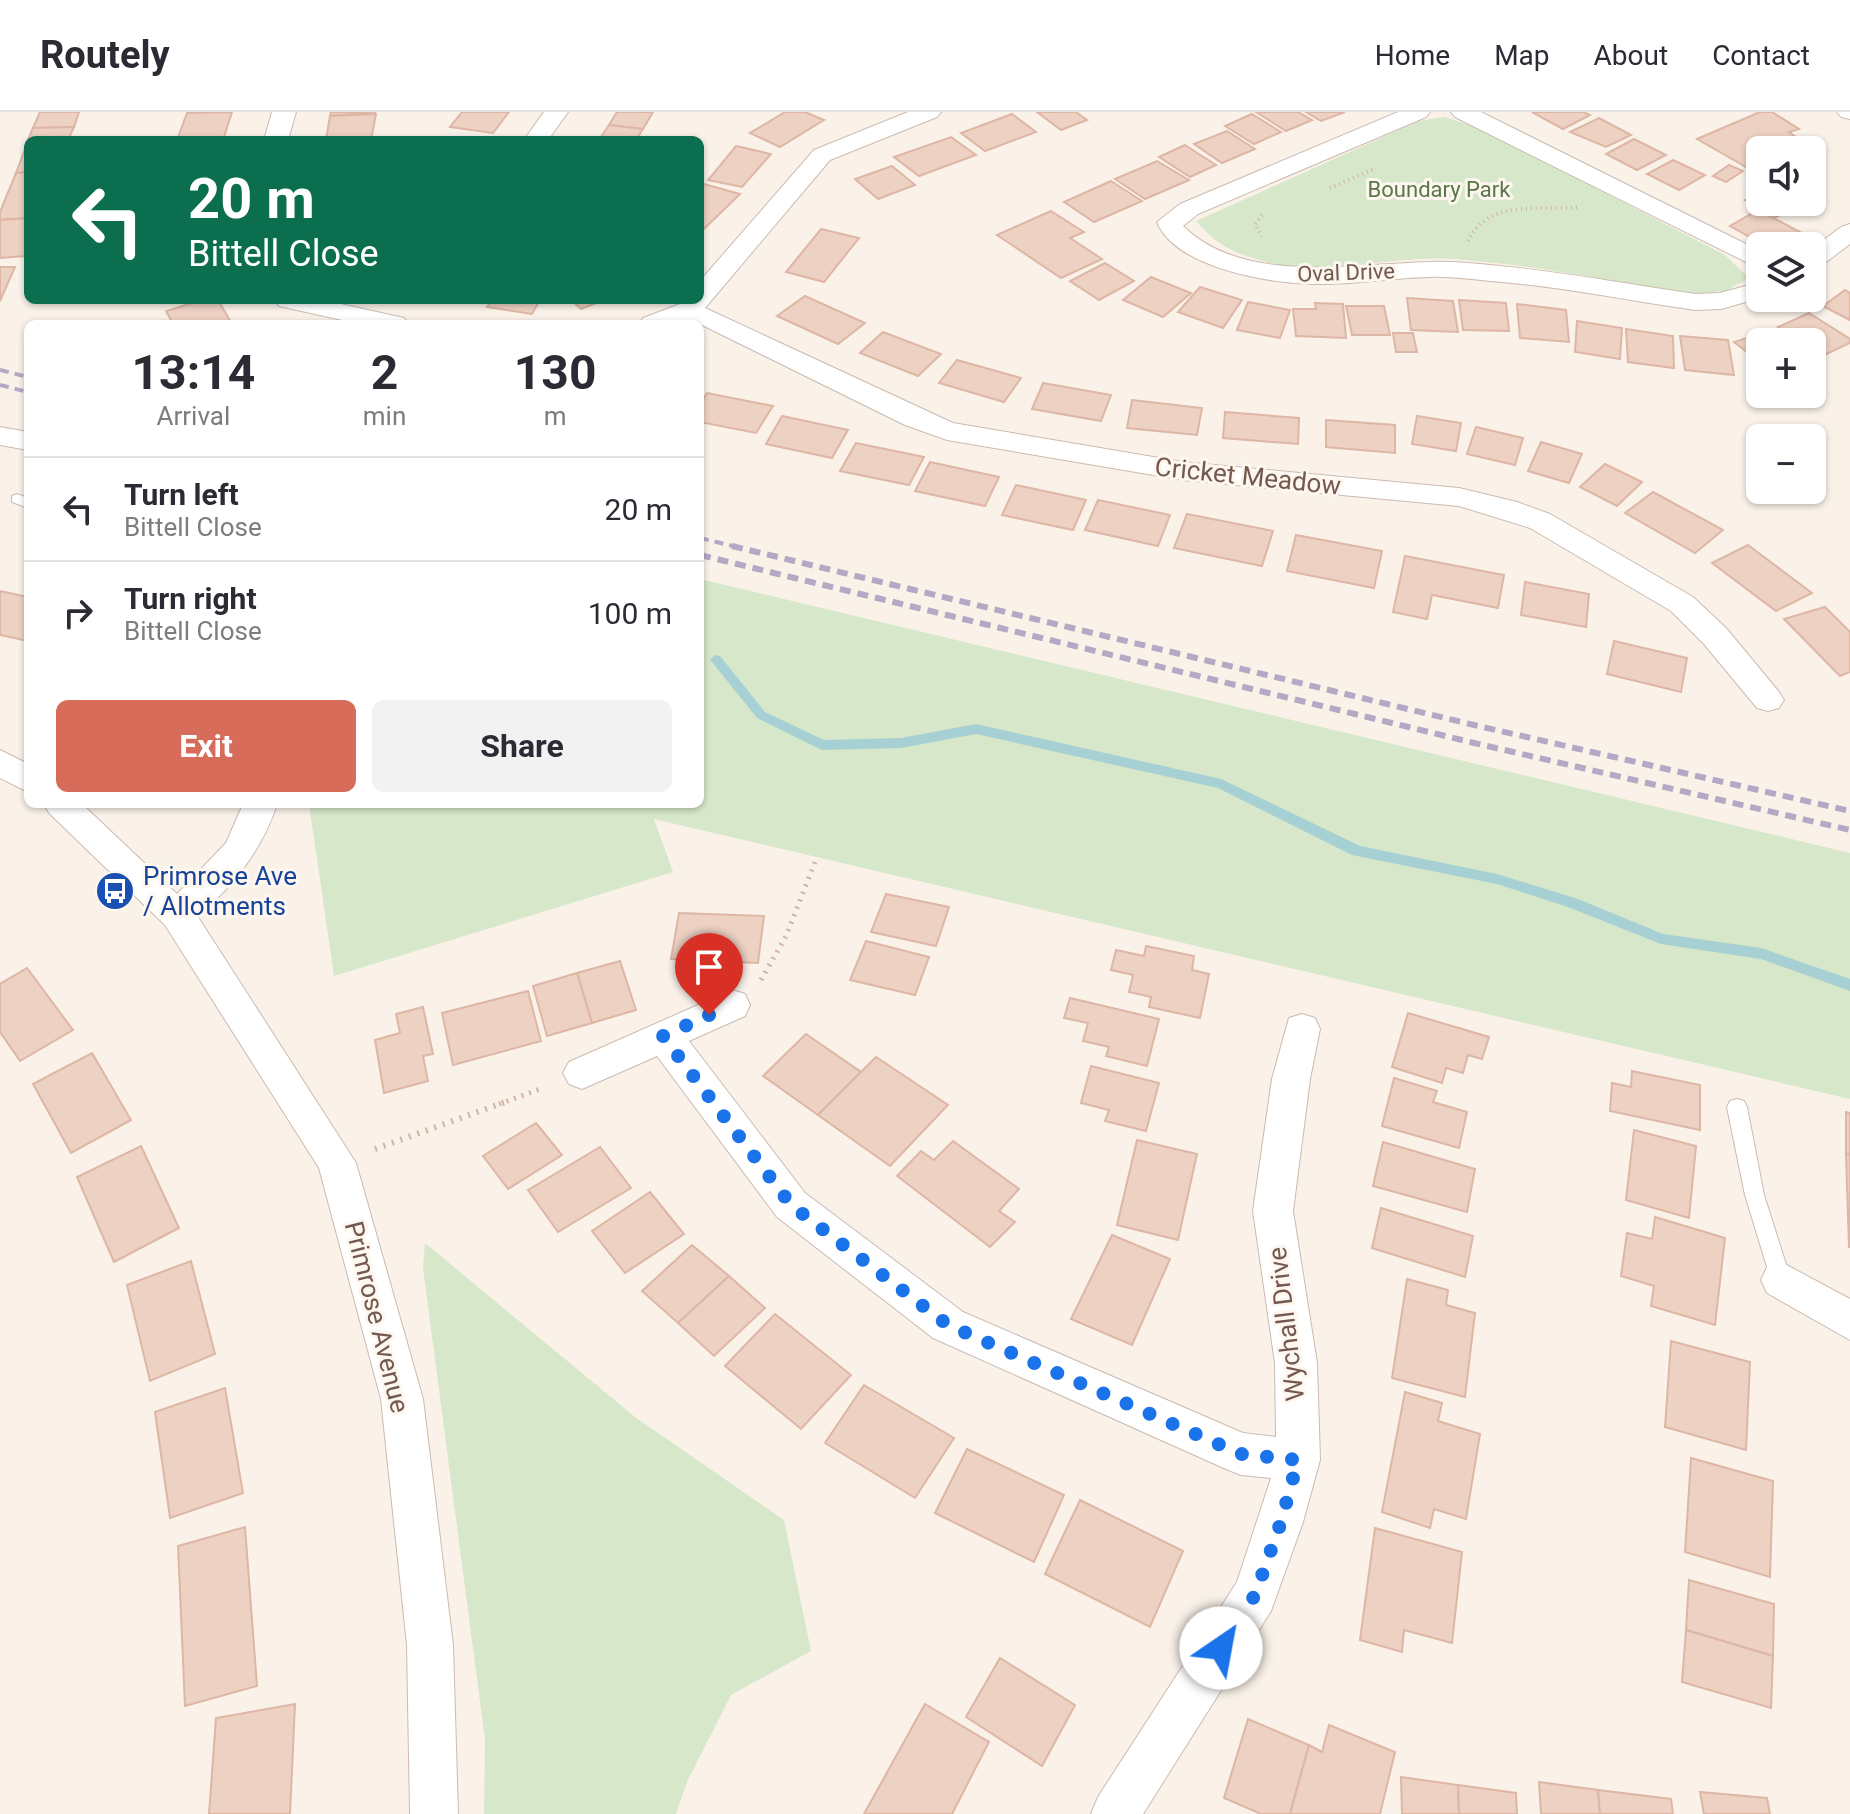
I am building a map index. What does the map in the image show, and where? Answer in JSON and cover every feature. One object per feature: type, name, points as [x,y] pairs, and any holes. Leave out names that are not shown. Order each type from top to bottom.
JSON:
[{"type":"street","points":[[277,136],[284,112]]},
{"type":"street","points":[[539,136],[556,112]]},
{"type":"street","points":[[704,293],[822,155],[929,112]]},
{"type":"street","name":"Oval Drive","points":[[1418,112],[1189,209],[1169,222],[1172,229],[1190,247],[1226,261],[1272,272],[1314,276],[1433,269],[1493,273],[1695,302],[1721,301],[1746,294]]},
{"type":"street","points":[[1463,112],[1746,254]]},
{"type":"street","points":[[1826,250],[1850,232]]},
{"type":"street","points":[[306,304],[377,320]]},
{"type":"street","points":[[660,320],[693,304]]},
{"type":"street","name":"Cricket Meadow","points":[[697,304],[915,419],[947,431],[1183,471],[1459,497],[1540,521],[1682,604],[1715,636],[1768,700]]},
{"type":"street","points":[[0,436],[24,440]]},
{"type":"street","points":[[0,762],[24,777]]},
{"type":"street","name":"Primrose Avenue","points":[[65,808],[177,915],[337,1163],[402,1399],[430,1645],[434,1814]]},
{"type":"street","points":[[177,915],[215,882],[239,854],[258,808]]},
{"type":"street","points":[[582,1073],[732,1005]]},
{"type":"street","name":"Wychall Drive","points":[[1119,1812],[1255,1595],[1281,1522],[1298,1460],[1296,1363],[1273,1211],[1291,1079],[1302,1029]]},
{"type":"street","points":[[663,1036],[791,1205],[948,1325],[1241,1454],[1298,1460]]},
{"type":"street","points":[[1781,1280],[1850,1321]]},
{"type":"lane","points":[[1737,1107],[1748,1176],[1760,1224],[1781,1280]]},
{"type":"path","points":[[1326,189],[1355,180],[1385,162]]},
{"type":"path","points":[[1475,245],[1467,244],[1468,236],[1476,226],[1490,218],[1524,207],[1570,210],[1585,207],[1577,201]]},
{"type":"path","points":[[1269,239],[1259,234],[1255,224],[1270,210]]},
{"type":"path","points":[[732,1005],[762,979],[786,936],[817,857]]},
{"type":"path","points":[[337,1163],[582,1073]]},
{"type":"green space","name":"Boundary Park","points":[[1444,117],[1480,128],[1725,255],[1746,275],[1746,280],[1725,291],[1689,294],[1482,261],[1429,259],[1333,267],[1286,266],[1233,251],[1218,242],[1196,221],[1419,121]]},
{"type":"green space","points":[[704,580],[1850,853],[1850,1099],[654,819],[673,872],[334,976],[310,808],[704,808]]},
{"type":"green space","points":[[425,1243],[635,1417],[784,1520],[811,1651],[731,1695],[687,1782],[676,1814],[484,1814],[485,1740],[423,1268]]},
{"type":"building","points":[[40,112],[79,112],[74,127],[33,128]]},
{"type":"building","points":[[232,112],[224,136],[178,136],[187,113]]},
{"type":"building","points":[[331,112],[376,112],[330,116]]},
{"type":"building","points":[[462,112],[509,112],[493,133],[450,127]]},
{"type":"building","points":[[617,112],[653,112],[643,129],[609,125]]},
{"type":"building","points":[[785,112],[805,112],[824,120],[780,147],[750,133]]},
{"type":"building","points":[[1037,112],[1076,112],[1087,120],[1061,130]]},
{"type":"building","points":[[1256,112],[1298,112],[1312,120],[1286,131]]},
{"type":"building","points":[[1306,112],[1345,112],[1321,121]]},
{"type":"building","points":[[1532,112],[1584,112],[1590,115],[1563,129]]},
{"type":"building","points":[[1760,112],[1772,112],[1799,129],[1789,132],[1794,136],[1746,136],[1746,167],[1697,139]]},
{"type":"building","points":[[376,114],[372,136],[327,136],[330,116]]},
{"type":"building","points":[[1012,114],[1036,132],[985,151],[961,133]]},
{"type":"building","points":[[1252,114],[1281,132],[1254,144],[1225,126]]},
{"type":"building","points":[[1599,118],[1631,135],[1606,147],[1570,132]]},
{"type":"building","points":[[609,125],[643,129],[639,136],[602,136]]},
{"type":"building","points":[[74,127],[70,136],[30,136],[33,128]]},
{"type":"building","points":[[1227,131],[1255,149],[1222,163],[1194,144]]},
{"type":"building","points":[[951,137],[976,155],[919,176],[894,157]]},
{"type":"building","points":[[1634,139],[1666,155],[1637,170],[1606,154]]},
{"type":"building","points":[[1185,145],[1216,165],[1190,177],[1159,157]]},
{"type":"building","points":[[736,146],[771,154],[742,187],[708,180]]},
{"type":"building","points":[[24,152],[24,172],[16,173]]},
{"type":"building","points":[[1673,160],[1705,175],[1679,190],[1647,174]]},
{"type":"building","points":[[1157,161],[1189,180],[1145,199],[1115,179]]},
{"type":"building","points":[[1729,165],[1743,171],[1726,182],[1713,176]]},
{"type":"building","points":[[892,166],[915,185],[878,199],[855,179]]},
{"type":"building","points":[[24,172],[24,218],[0,220],[0,212],[16,173]]},
{"type":"building","points":[[1111,181],[1142,201],[1094,222],[1064,202]]},
{"type":"building","points":[[704,184],[740,194],[704,229]]},
{"type":"building","points":[[1051,211],[1084,232],[1070,238],[1102,259],[1061,278],[997,235]]},
{"type":"building","points":[[1748,216],[1769,216],[1800,232],[1746,232],[1746,235],[1730,226]]},
{"type":"building","points":[[24,218],[24,256],[0,258],[0,220]]},
{"type":"building","points":[[821,229],[859,238],[824,282],[786,272]]},
{"type":"building","points":[[1105,263],[1134,281],[1099,300],[1070,281]]},
{"type":"building","points":[[0,267],[15,267],[0,301]]},
{"type":"building","points":[[1151,277],[1191,293],[1163,317],[1123,300]]},
{"type":"building","points":[[1200,287],[1242,300],[1223,328],[1178,312]]},
{"type":"building","points":[[1845,290],[1850,293],[1850,320],[1826,308],[1826,304]]},
{"type":"building","points":[[805,296],[865,323],[838,344],[777,316]]},
{"type":"building","points":[[1407,298],[1453,301],[1458,332],[1411,330]]},
{"type":"building","points":[[1459,300],[1506,303],[1509,331],[1463,330]]},
{"type":"building","points":[[1248,302],[1290,310],[1280,338],[1237,330]]},
{"type":"building","points":[[1315,303],[1343,304],[1346,338],[1296,336],[1293,309],[1316,309]]},
{"type":"building","points":[[189,304],[220,304],[230,320],[171,320],[166,311]]},
{"type":"building","points":[[489,304],[538,304],[532,314],[487,307]]},
{"type":"building","points":[[575,304],[594,304],[581,309]]},
{"type":"building","points":[[1517,304],[1566,310],[1569,342],[1520,338]]},
{"type":"building","points":[[1346,306],[1384,306],[1390,335],[1352,335]]},
{"type":"building","points":[[1809,313],[1850,339],[1850,343],[1826,354],[1826,328],[1778,327]]},
{"type":"building","points":[[1577,321],[1622,328],[1620,359],[1575,352]]},
{"type":"building","points":[[1626,329],[1673,336],[1674,368],[1628,362]]},
{"type":"building","points":[[883,332],[941,354],[918,376],[860,353]]},
{"type":"building","points":[[1393,333],[1413,333],[1417,352],[1396,352]]},
{"type":"building","points":[[1680,336],[1728,340],[1734,375],[1685,370]]},
{"type":"building","points":[[1746,338],[1746,351],[1734,342]]},
{"type":"building","points":[[957,360],[1021,378],[1004,402],[939,383]]},
{"type":"building","points":[[1043,383],[1111,395],[1101,421],[1032,409]]},
{"type":"building","points":[[707,393],[773,406],[756,433],[704,423],[704,398]]},
{"type":"building","points":[[1132,400],[1202,408],[1197,435],[1127,428]]},
{"type":"building","points":[[1225,412],[1299,418],[1298,444],[1223,438]]},
{"type":"building","points":[[782,416],[848,430],[832,458],[766,444]]},
{"type":"building","points":[[1417,416],[1461,423],[1456,451],[1412,444]]},
{"type":"building","points":[[1326,420],[1395,425],[1395,453],[1326,447]]},
{"type":"building","points":[[1476,427],[1523,438],[1515,465],[1467,454]]},
{"type":"building","points":[[1541,442],[1582,454],[1569,483],[1528,471]]},
{"type":"building","points":[[856,443],[924,457],[909,485],[840,471]]},
{"type":"building","points":[[930,462],[999,477],[985,506],[915,491]]},
{"type":"building","points":[[1605,464],[1642,482],[1617,506],[1580,487]]},
{"type":"building","points":[[1016,485],[1086,500],[1073,530],[1002,515]]},
{"type":"building","points":[[1653,492],[1723,530],[1695,553],[1625,513]]},
{"type":"building","points":[[1098,500],[1170,515],[1158,546],[1085,530]]},
{"type":"building","points":[[1187,514],[1273,531],[1262,566],[1174,548]]},
{"type":"building","points":[[1296,535],[1382,551],[1374,588],[1287,571]]},
{"type":"building","points":[[1748,545],[1812,593],[1776,611],[1712,563]]},
{"type":"building","points":[[1405,556],[1504,575],[1498,608],[1432,595],[1427,619],[1393,612]]},
{"type":"building","points":[[1525,582],[1589,594],[1586,627],[1521,615]]},
{"type":"building","points":[[0,591],[24,596],[24,640],[0,635]]},
{"type":"building","points":[[1825,607],[1850,632],[1850,672],[1840,676],[1784,619]]},
{"type":"building","points":[[1614,641],[1687,658],[1681,692],[1607,674]]},
{"type":"building","points":[[886,894],[949,907],[936,946],[871,932]]},
{"type":"building","points":[[679,913],[764,916],[758,963],[671,959]]},
{"type":"building","points":[[866,941],[929,957],[915,995],[850,980]]},
{"type":"building","points":[[1146,946],[1194,956],[1192,970],[1209,974],[1200,1018],[1149,1007],[1151,997],[1129,992],[1133,975],[1111,970],[1116,950],[1144,956]]},
{"type":"building","points":[[620,961],[636,1010],[592,1023],[577,973]]},
{"type":"building","points":[[27,968],[73,1030],[20,1061],[0,1032],[0,984]]},
{"type":"building","points":[[577,973],[592,1023],[547,1036],[533,986]]},
{"type":"building","points":[[528,991],[541,1041],[453,1065],[442,1013]]},
{"type":"building","points":[[1070,998],[1159,1019],[1147,1066],[1106,1056],[1109,1047],[1083,1041],[1088,1023],[1064,1018]]},
{"type":"building","points":[[423,1007],[433,1054],[423,1056],[428,1081],[384,1093],[375,1040],[400,1033],[396,1014]]},
{"type":"building","points":[[1408,1013],[1489,1037],[1482,1059],[1468,1055],[1463,1073],[1446,1068],[1442,1083],[1392,1067]]},
{"type":"building","points":[[806,1034],[861,1072],[818,1115],[763,1076]]},
{"type":"building","points":[[92,1053],[131,1120],[71,1153],[33,1084]]},
{"type":"building","points":[[876,1057],[948,1105],[890,1166],[818,1115]]},
{"type":"building","points":[[1091,1066],[1159,1083],[1146,1131],[1105,1121],[1109,1110],[1081,1103]]},
{"type":"building","points":[[1632,1071],[1700,1085],[1700,1130],[1610,1111],[1612,1083],[1631,1087]]},
{"type":"building","points":[[1394,1078],[1437,1091],[1433,1102],[1467,1112],[1459,1148],[1382,1126]]},
{"type":"building","points":[[1846,1112],[1850,1113],[1850,1155],[1846,1154]]},
{"type":"building","points":[[536,1123],[562,1155],[508,1189],[483,1156]]},
{"type":"building","points":[[1634,1130],[1696,1146],[1689,1218],[1626,1200]]},
{"type":"building","points":[[1137,1140],[1197,1154],[1178,1240],[1117,1225]]},
{"type":"building","points":[[953,1141],[1019,1189],[999,1211],[1015,1222],[990,1247],[897,1176],[921,1151],[934,1160]]},
{"type":"building","points":[[1383,1142],[1475,1169],[1467,1212],[1373,1186]]},
{"type":"building","points":[[141,1146],[179,1228],[114,1262],[77,1177]]},
{"type":"building","points":[[600,1147],[631,1188],[558,1232],[528,1190]]},
{"type":"building","points":[[1846,1154],[1850,1155],[1850,1247],[1849,1247]]},
{"type":"building","points":[[650,1192],[684,1234],[625,1273],[592,1231]]},
{"type":"building","points":[[1381,1208],[1473,1236],[1465,1277],[1372,1248]]},
{"type":"building","points":[[1655,1217],[1725,1238],[1715,1325],[1651,1306],[1654,1286],[1621,1276],[1627,1233],[1652,1239]]},
{"type":"building","points":[[1112,1235],[1170,1259],[1132,1345],[1071,1319]]},
{"type":"building","points":[[692,1245],[729,1276],[678,1323],[642,1291]]},
{"type":"building","points":[[191,1261],[215,1354],[150,1381],[127,1285]]},
{"type":"building","points":[[729,1276],[765,1308],[714,1356],[678,1323]]},
{"type":"building","points":[[1407,1279],[1448,1290],[1446,1305],[1475,1313],[1465,1397],[1392,1378]]},
{"type":"building","points":[[775,1314],[851,1375],[801,1429],[725,1366]]},
{"type":"building","points":[[1671,1341],[1750,1362],[1746,1450],[1665,1427]]},
{"type":"building","points":[[864,1385],[954,1438],[915,1498],[825,1443]]},
{"type":"building","points":[[225,1388],[243,1493],[170,1518],[155,1412]]},
{"type":"building","points":[[1405,1392],[1442,1403],[1438,1421],[1480,1434],[1466,1519],[1434,1509],[1430,1528],[1382,1512]]},
{"type":"building","points":[[967,1449],[1064,1495],[1034,1562],[935,1513]]},
{"type":"building","points":[[1691,1458],[1773,1481],[1770,1577],[1685,1552]]},
{"type":"building","points":[[1080,1500],[1183,1551],[1150,1627],[1045,1574]]},
{"type":"building","points":[[245,1527],[257,1686],[185,1706],[178,1546]]},
{"type":"building","points":[[1375,1528],[1462,1552],[1452,1643],[1404,1630],[1402,1652],[1360,1640]]},
{"type":"building","points":[[1689,1580],[1774,1604],[1773,1656],[1686,1630]]},
{"type":"building","points":[[1686,1630],[1773,1656],[1771,1708],[1682,1682]]},
{"type":"building","points":[[1000,1658],[1075,1705],[1042,1766],[966,1717]]},
{"type":"building","points":[[295,1704],[290,1814],[209,1814],[216,1718]]},
{"type":"building","points":[[925,1704],[989,1742],[952,1814],[864,1814]]},
{"type":"building","points":[[1248,1719],[1309,1745],[1290,1814],[1261,1814],[1224,1798]]},
{"type":"building","points":[[1329,1725],[1395,1752],[1380,1814],[1290,1814],[1309,1745],[1322,1752]]},
{"type":"building","points":[[1401,1777],[1458,1785],[1459,1814],[1402,1814]]},
{"type":"building","points":[[1539,1782],[1598,1790],[1600,1814],[1541,1814]]},
{"type":"building","points":[[1458,1785],[1516,1793],[1517,1814],[1459,1814]]},
{"type":"building","points":[[1598,1790],[1671,1799],[1673,1814],[1600,1814]]},
{"type":"building","points":[[1700,1792],[1767,1798],[1770,1814],[1704,1814]]},
{"type":"waterway","points":[[716,659],[761,715],[822,745],[901,743],[976,729],[1221,784],[1357,851],[1497,879],[1573,903],[1661,939],[1761,954],[1850,985]]},
{"type":"railway","points":[[0,370],[24,376]]},
{"type":"railway","points":[[0,385],[24,391]]},
{"type":"railway","points":[[704,539],[741,548]]},
{"type":"railway","points":[[732,546],[1474,725],[1850,811]]},
{"type":"railway","points":[[704,556],[1470,742],[1850,830]]},
{"type":"place","name":"Primrose Ave / Allotments","points":[[115,891]]},
{"type":"route","points":[[709,1015],[663,1036],[791,1205],[948,1325],[1241,1454],[1298,1460],[1281,1522],[1255,1595],[1221,1648]]}]
